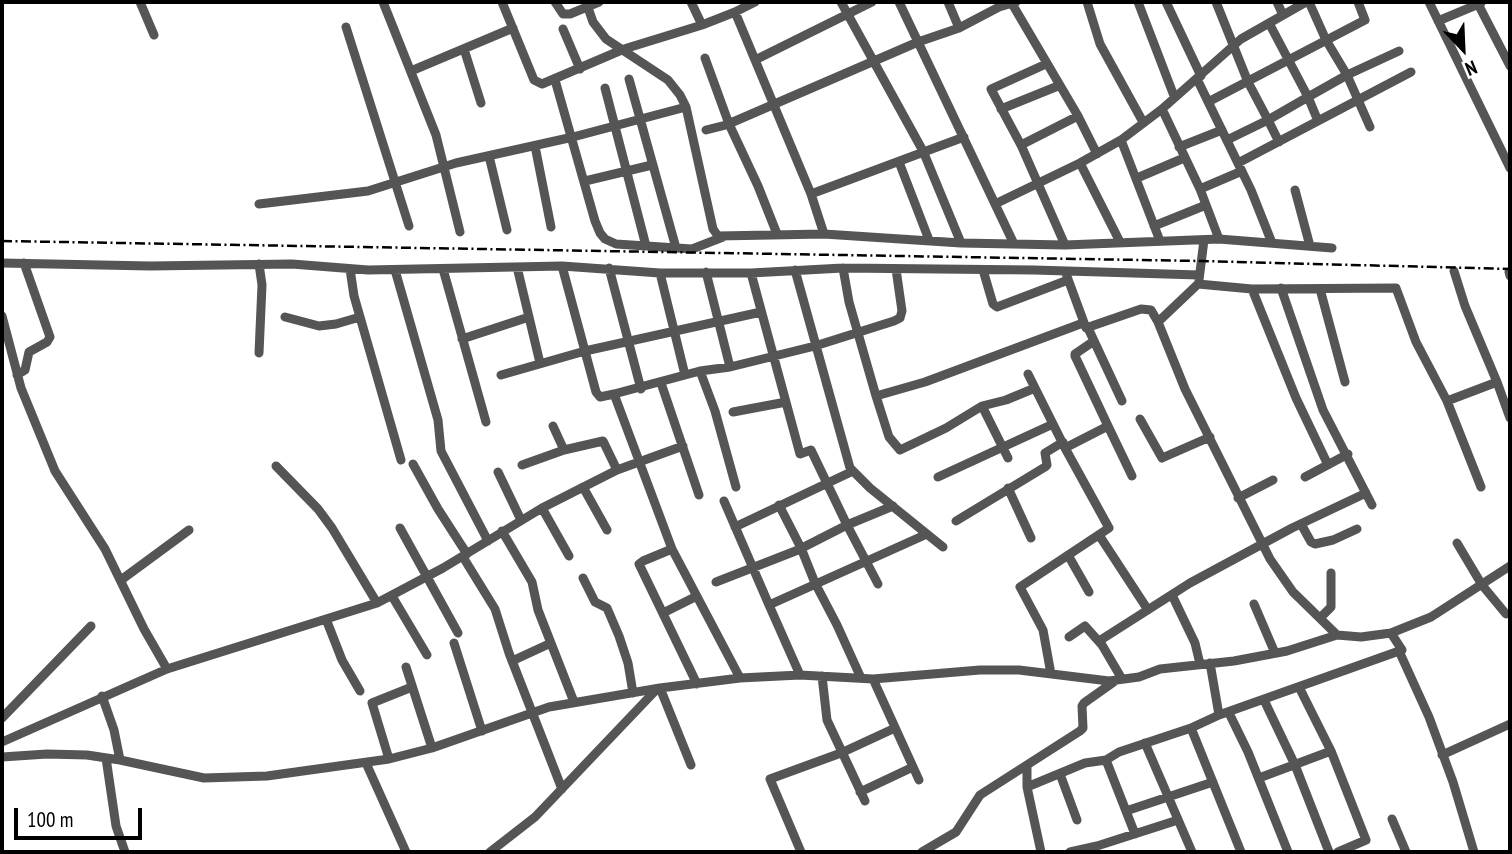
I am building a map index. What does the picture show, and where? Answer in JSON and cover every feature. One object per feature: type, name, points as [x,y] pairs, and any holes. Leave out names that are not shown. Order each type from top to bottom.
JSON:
[{"type":"street","points":[[140,2],[154,35]]},
{"type":"street","points":[[383,2],[436,135],[460,232]]},
{"type":"street","points":[[502,2],[534,80],[542,85],[624,49],[702,25],[735,12],[743,4],[755,2]]},
{"type":"street","points":[[555,2],[563,14],[599,2]]},
{"type":"street","points":[[691,2],[702,25]]},
{"type":"street","points":[[841,2],[923,151],[961,243]]},
{"type":"street","points":[[755,60],[872,2]]},
{"type":"street","points":[[899,2],[1014,244]]},
{"type":"street","points":[[947,2],[959,28]]},
{"type":"street","points":[[706,130],[729,124],[918,42],[959,28],[1013,2],[1097,154]]},
{"type":"street","points":[[1087,2],[1100,44],[1143,122]]},
{"type":"street","points":[[1138,2],[1174,96]]},
{"type":"street","points":[[1166,2],[1272,243]]},
{"type":"street","points":[[1216,2],[1248,82],[1279,142]]},
{"type":"street","points":[[1278,2],[1283,15]]},
{"type":"street","points":[[995,204],[1121,140],[1162,109],[1233,47],[1308,2],[1347,75],[1370,127]]},
{"type":"street","points":[[1208,102],[1365,20],[1358,2]]},
{"type":"street","points":[[1429,2],[1510,168]]},
{"type":"street","points":[[1438,21],[1479,2],[1510,66]]},
{"type":"street","points":[[587,4],[600,32],[668,80],[680,95],[686,107],[713,229],[723,237]]},
{"type":"street","points":[[735,12],[811,194],[824,234]]},
{"type":"street","points":[[1269,23],[1318,121]]},
{"type":"street","points":[[346,27],[409,226]]},
{"type":"street","points":[[411,71],[513,27]]},
{"type":"street","points":[[563,29],[580,69]]},
{"type":"street","points":[[464,49],[481,103]]},
{"type":"street","points":[[1227,140],[1347,75],[1399,51]]},
{"type":"street","points":[[705,58],[729,124],[777,234]]},
{"type":"street","points":[[1046,64],[991,89],[1021,145],[1065,245]]},
{"type":"street","points":[[1200,189],[1279,142],[1411,72]]},
{"type":"street","points":[[629,79],[676,248]]},
{"type":"street","points":[[555,80],[598,228],[605,239],[616,244],[692,249],[723,237],[824,234],[961,243],[1065,245],[1219,240],[1332,248]]},
{"type":"street","points":[[1002,109],[1058,86]]},
{"type":"street","points":[[606,88],[646,246]]},
{"type":"street","points":[[259,204],[342,195],[396,184],[444,166],[573,137],[686,107]]},
{"type":"street","points":[[1162,109],[1200,189],[1219,240]]},
{"type":"street","points":[[1021,145],[1078,116]]},
{"type":"street","points":[[1179,147],[1222,130]]},
{"type":"street","points":[[811,194],[964,137]]},
{"type":"street","points":[[1121,140],[1160,241]]},
{"type":"street","points":[[535,146],[551,228]]},
{"type":"street","points":[[489,156],[507,230]]},
{"type":"street","points":[[1137,178],[1184,158]]},
{"type":"street","points":[[899,162],[929,240]]},
{"type":"street","points":[[1080,163],[1120,242]]},
{"type":"street","points":[[585,181],[652,165]]},
{"type":"street","points":[[1295,190],[1310,246]]},
{"type":"street","points":[[1154,226],[1206,205]]},
{"type":"street","points":[[1158,322],[1199,280],[1203,240]]},
{"type":"street","points":[[2,263],[150,266],[292,264],[395,270],[562,266],[660,273],[751,273],[844,268],[983,270],[1199,280],[1252,289],[1396,288],[1416,342],[1447,401],[1481,487]]},
{"type":"street","points":[[17,375],[24,370],[29,352],[47,342],[50,337],[24,263]]},
{"type":"street","points":[[259,264],[262,285],[259,353]]},
{"type":"street","points":[[562,266],[597,395],[641,388],[700,371],[730,367],[815,346],[900,318],[902,311],[896,269]]},
{"type":"street","points":[[517,267],[540,363]]},
{"type":"street","points":[[609,268],[641,388]]},
{"type":"street","points":[[844,268],[849,302],[876,397],[889,437],[900,450],[946,428],[982,406],[1035,388]]},
{"type":"street","points":[[350,269],[354,296],[401,460]]},
{"type":"street","points":[[395,270],[438,420],[442,451],[488,541]]},
{"type":"street","points":[[443,270],[486,422]]},
{"type":"street","points":[[795,270],[850,468],[943,547]]},
{"type":"street","points":[[983,270],[993,304],[997,307],[1067,275]]},
{"type":"street","points":[[1454,271],[1465,306],[1510,418]]},
{"type":"street","points":[[706,272],[730,367]]},
{"type":"street","points":[[660,273],[685,375]]},
{"type":"street","points":[[751,273],[800,454],[811,450],[878,584]]},
{"type":"street","points":[[1067,275],[1085,325],[1122,401]]},
{"type":"street","points":[[1281,288],[1324,410],[1372,505]]},
{"type":"street","points":[[1252,289],[1296,398],[1328,465]]},
{"type":"street","points":[[1320,289],[1345,382]]},
{"type":"street","points":[[876,397],[1085,325],[1141,309],[1152,310],[1185,389],[1262,544],[1293,592],[1337,635]]},
{"type":"street","points":[[501,374],[585,351],[761,312]]},
{"type":"street","points":[[2,316],[17,375],[55,471],[105,549],[167,669]]},
{"type":"street","points":[[285,317],[319,326],[360,317]]},
{"type":"street","points":[[462,339],[529,317]]},
{"type":"street","points":[[1094,341],[1074,356],[1132,476]]},
{"type":"street","points":[[700,371],[715,411],[736,487]]},
{"type":"street","points":[[1028,374],[1109,528],[1020,587],[1043,630],[1051,674]]},
{"type":"street","points":[[1447,401],[1497,382]]},
{"type":"street","points":[[661,383],[699,495]]},
{"type":"street","points":[[614,394],[672,549],[740,678]]},
{"type":"street","points":[[733,412],[786,402]]},
{"type":"street","points":[[982,406],[1008,458]]},
{"type":"street","points":[[1140,419],[1162,458],[1210,437]]},
{"type":"street","points":[[938,477],[1053,424]]},
{"type":"street","points":[[553,426],[564,450]]},
{"type":"street","points":[[956,521],[1045,467],[1045,453],[1108,426]]},
{"type":"street","points":[[522,465],[564,450],[603,441],[617,470]]},
{"type":"street","points":[[2,742],[167,669],[377,603],[465,556],[542,508],[617,470],[683,446]]},
{"type":"street","points":[[1305,477],[1348,454]]},
{"type":"street","points":[[413,464],[495,609],[562,789]]},
{"type":"street","points":[[276,466],[318,509],[377,603]]},
{"type":"street","points":[[735,527],[853,471]]},
{"type":"street","points":[[498,472],[522,520]]},
{"type":"street","points":[[1238,498],[1273,480]]},
{"type":"street","points":[[583,487],[607,530]]},
{"type":"street","points":[[1007,488],[1031,538]]},
{"type":"street","points":[[1099,641],[1171,595],[1262,544],[1366,494]]},
{"type":"street","points":[[724,501],[800,675]]},
{"type":"street","points":[[779,505],[861,678]]},
{"type":"street","points":[[716,582],[755,568],[893,506]]},
{"type":"street","points":[[542,508],[569,556]]},
{"type":"street","points":[[1301,524],[1311,542],[1315,544],[1333,540],[1357,529]]},
{"type":"street","points":[[400,528],[458,633]]},
{"type":"street","points":[[121,580],[189,530]]},
{"type":"street","points":[[502,531],[532,582],[538,610],[574,702]]},
{"type":"street","points":[[769,605],[927,534]]},
{"type":"street","points":[[1099,535],[1148,610]]},
{"type":"street","points":[[1457,543],[1482,585],[1506,614]]},
{"type":"street","points":[[672,549],[639,564],[697,684]]},
{"type":"street","points":[[1068,555],[1089,592]]},
{"type":"street","points":[[2,757],[47,754],[107,758],[183,775],[227,779],[389,759],[432,748],[532,712],[574,702],[740,678],[800,675],[873,679],[980,670],[1019,670],[1119,679],[1139,677],[1160,669],[1275,653],[1337,635],[1361,637],[1391,633],[1431,617],[1510,566]]},
{"type":"street","points":[[1320,618],[1331,607],[1331,573]]},
{"type":"street","points":[[583,578],[593,598],[597,603],[606,606],[611,617],[625,650],[633,693]]},
{"type":"street","points":[[1171,595],[1205,663],[1224,714],[1259,778],[1288,852]]},
{"type":"street","points":[[392,596],[426,655]]},
{"type":"street","points":[[663,613],[695,597]]},
{"type":"street","points":[[1254,604],[1275,653]]},
{"type":"street","points":[[326,620],[342,660],[359,691]]},
{"type":"street","points":[[2,718],[91,626]]},
{"type":"street","points":[[1069,637],[1085,626],[1099,641],[1119,679]]},
{"type":"street","points":[[1027,787],[1085,763],[1106,760],[1119,752],[1402,650],[1391,633]]},
{"type":"street","points":[[454,643],[482,730]]},
{"type":"street","points":[[512,660],[551,643]]},
{"type":"street","points":[[1399,651],[1429,717],[1474,852]]},
{"type":"street","points":[[406,667],[432,748]]},
{"type":"street","points":[[822,677],[827,720],[865,802]]},
{"type":"street","points":[[873,679],[919,780]]},
{"type":"street","points":[[922,852],[956,832],[979,795],[1080,731],[1083,728],[1084,703],[1119,679]]},
{"type":"street","points":[[389,759],[372,703],[412,687]]},
{"type":"street","points":[[1299,687],[1331,751],[1366,840],[1338,852]]},
{"type":"street","points":[[658,689],[691,765]]},
{"type":"street","points":[[491,852],[535,817],[658,689]]},
{"type":"street","points":[[102,696],[114,730],[120,760]]},
{"type":"street","points":[[1264,699],[1295,765],[1329,852]]},
{"type":"street","points":[[1442,755],[1510,724]]},
{"type":"street","points":[[801,852],[769,779],[841,753],[895,728]]},
{"type":"street","points":[[1191,728],[1241,852]]},
{"type":"street","points":[[1145,743],[1192,852]]},
{"type":"street","points":[[1259,778],[1331,751]]},
{"type":"street","points":[[107,758],[113,809],[125,852]]},
{"type":"street","points":[[1106,760],[1135,834]]},
{"type":"street","points":[[366,763],[406,852]]},
{"type":"street","points":[[1027,765],[1027,787],[1041,852]]},
{"type":"street","points":[[860,792],[913,767]]},
{"type":"street","points":[[1060,774],[1077,820]]},
{"type":"street","points":[[1126,811],[1213,782]]},
{"type":"street","points":[[1392,819],[1406,852]]},
{"type":"street","points":[[1070,852],[1178,820]]},
{"type":"railway","points":[[2,241],[1201,261],[1510,269]]}]
